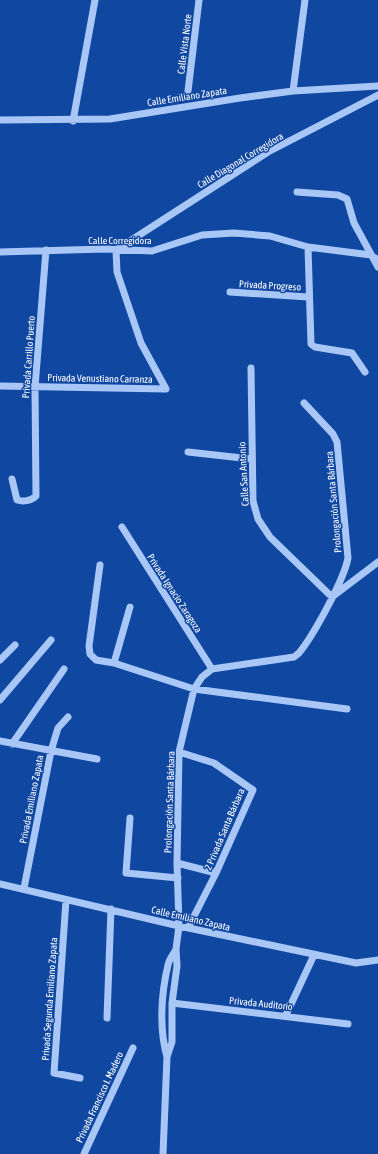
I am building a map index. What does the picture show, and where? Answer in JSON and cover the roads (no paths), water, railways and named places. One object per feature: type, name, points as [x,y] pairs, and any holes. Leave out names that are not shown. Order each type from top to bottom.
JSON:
[{"type":"street","points":[[73,120],[95,0]]},
{"type":"street","name":"Calle Vista Norte","points":[[188,91],[199,0]]},
{"type":"street","points":[[293,91],[305,0]]},
{"type":"street","name":"Calle Emiliano Zapata","points":[[0,120],[110,119],[293,91],[378,86]]},
{"type":"street","name":"Calle Diagonal Corregidora","points":[[116,250],[268,152],[378,95]]},
{"type":"street","points":[[297,192],[338,195],[347,199],[354,223],[375,254],[378,267]]},
{"type":"street","name":"Calle Corregidora","points":[[0,252],[46,250],[152,251],[202,236],[234,233],[270,236],[308,247],[375,254],[378,260]]},
{"type":"street","name":"Privada Progreso","points":[[308,247],[308,297],[311,344],[315,348],[352,353],[365,372]]},
{"type":"street","name":"Privada Carrillo Puerto","points":[[12,479],[17,500],[22,502],[33,500],[36,496],[35,387],[46,250]]},
{"type":"street","name":"Privada Venustiano Carranza","points":[[0,386],[166,389],[141,343],[117,272],[116,250]]},
{"type":"street","name":"Privada Progreso","points":[[230,292],[308,297]]},
{"type":"street","name":"Calle San Antonio","points":[[251,368],[251,459],[253,501],[258,519],[270,537],[332,597]]},
{"type":"street","name":"Prolongación Santa Bárbara","points":[[163,1154],[167,1057],[172,1042],[172,1003],[177,966],[176,949],[179,926],[177,863],[179,752],[194,689],[202,677],[212,669],[294,657],[303,648],[332,597],[348,558],[338,442],[333,434],[304,403]]},
{"type":"street","points":[[188,452],[251,459]]},
{"type":"street","name":"Privada Ignacio Zaragoza","points":[[122,527],[212,669]]},
{"type":"street","points":[[332,597],[378,562]]},
{"type":"street","points":[[100,565],[89,646],[90,654],[96,660],[114,663],[194,689],[347,709]]},
{"type":"street","points":[[114,663],[130,607]]},
{"type":"street","points":[[0,700],[50,640]]},
{"type":"street","points":[[0,660],[15,645]]},
{"type":"street","points":[[12,744],[64,669]]},
{"type":"street","name":"Privada Emiliano Zapata","points":[[24,888],[51,751],[58,728],[68,717]]},
{"type":"street","points":[[0,741],[97,759]]},
{"type":"street","name":"2 Privada Santa Bárbara","points":[[179,752],[214,763],[253,790],[216,873],[188,928]]},
{"type":"street","points":[[130,818],[126,873],[178,878]]},
{"type":"street","points":[[177,863],[216,873]]},
{"type":"street","name":"Calle Emiliano Zapata","points":[[0,884],[24,888],[66,900],[111,909],[179,926],[314,955],[356,963],[378,960]]},
{"type":"street","name":"Privada Segunda Emiliano Zapata","points":[[66,900],[54,1073],[80,1078]]},
{"type":"street","points":[[107,1018],[111,909]]},
{"type":"street","name":"Prolongación Santa Bárbara","points":[[167,1057],[162,1041],[163,1000],[168,964],[176,949]]},
{"type":"street","points":[[286,1015],[314,955]]},
{"type":"street","name":"Privada Auditorio","points":[[172,1003],[286,1015],[348,1024]]},
{"type":"street","name":"Privada Francisco I. Madero","points":[[84,1154],[133,1048]]}]
